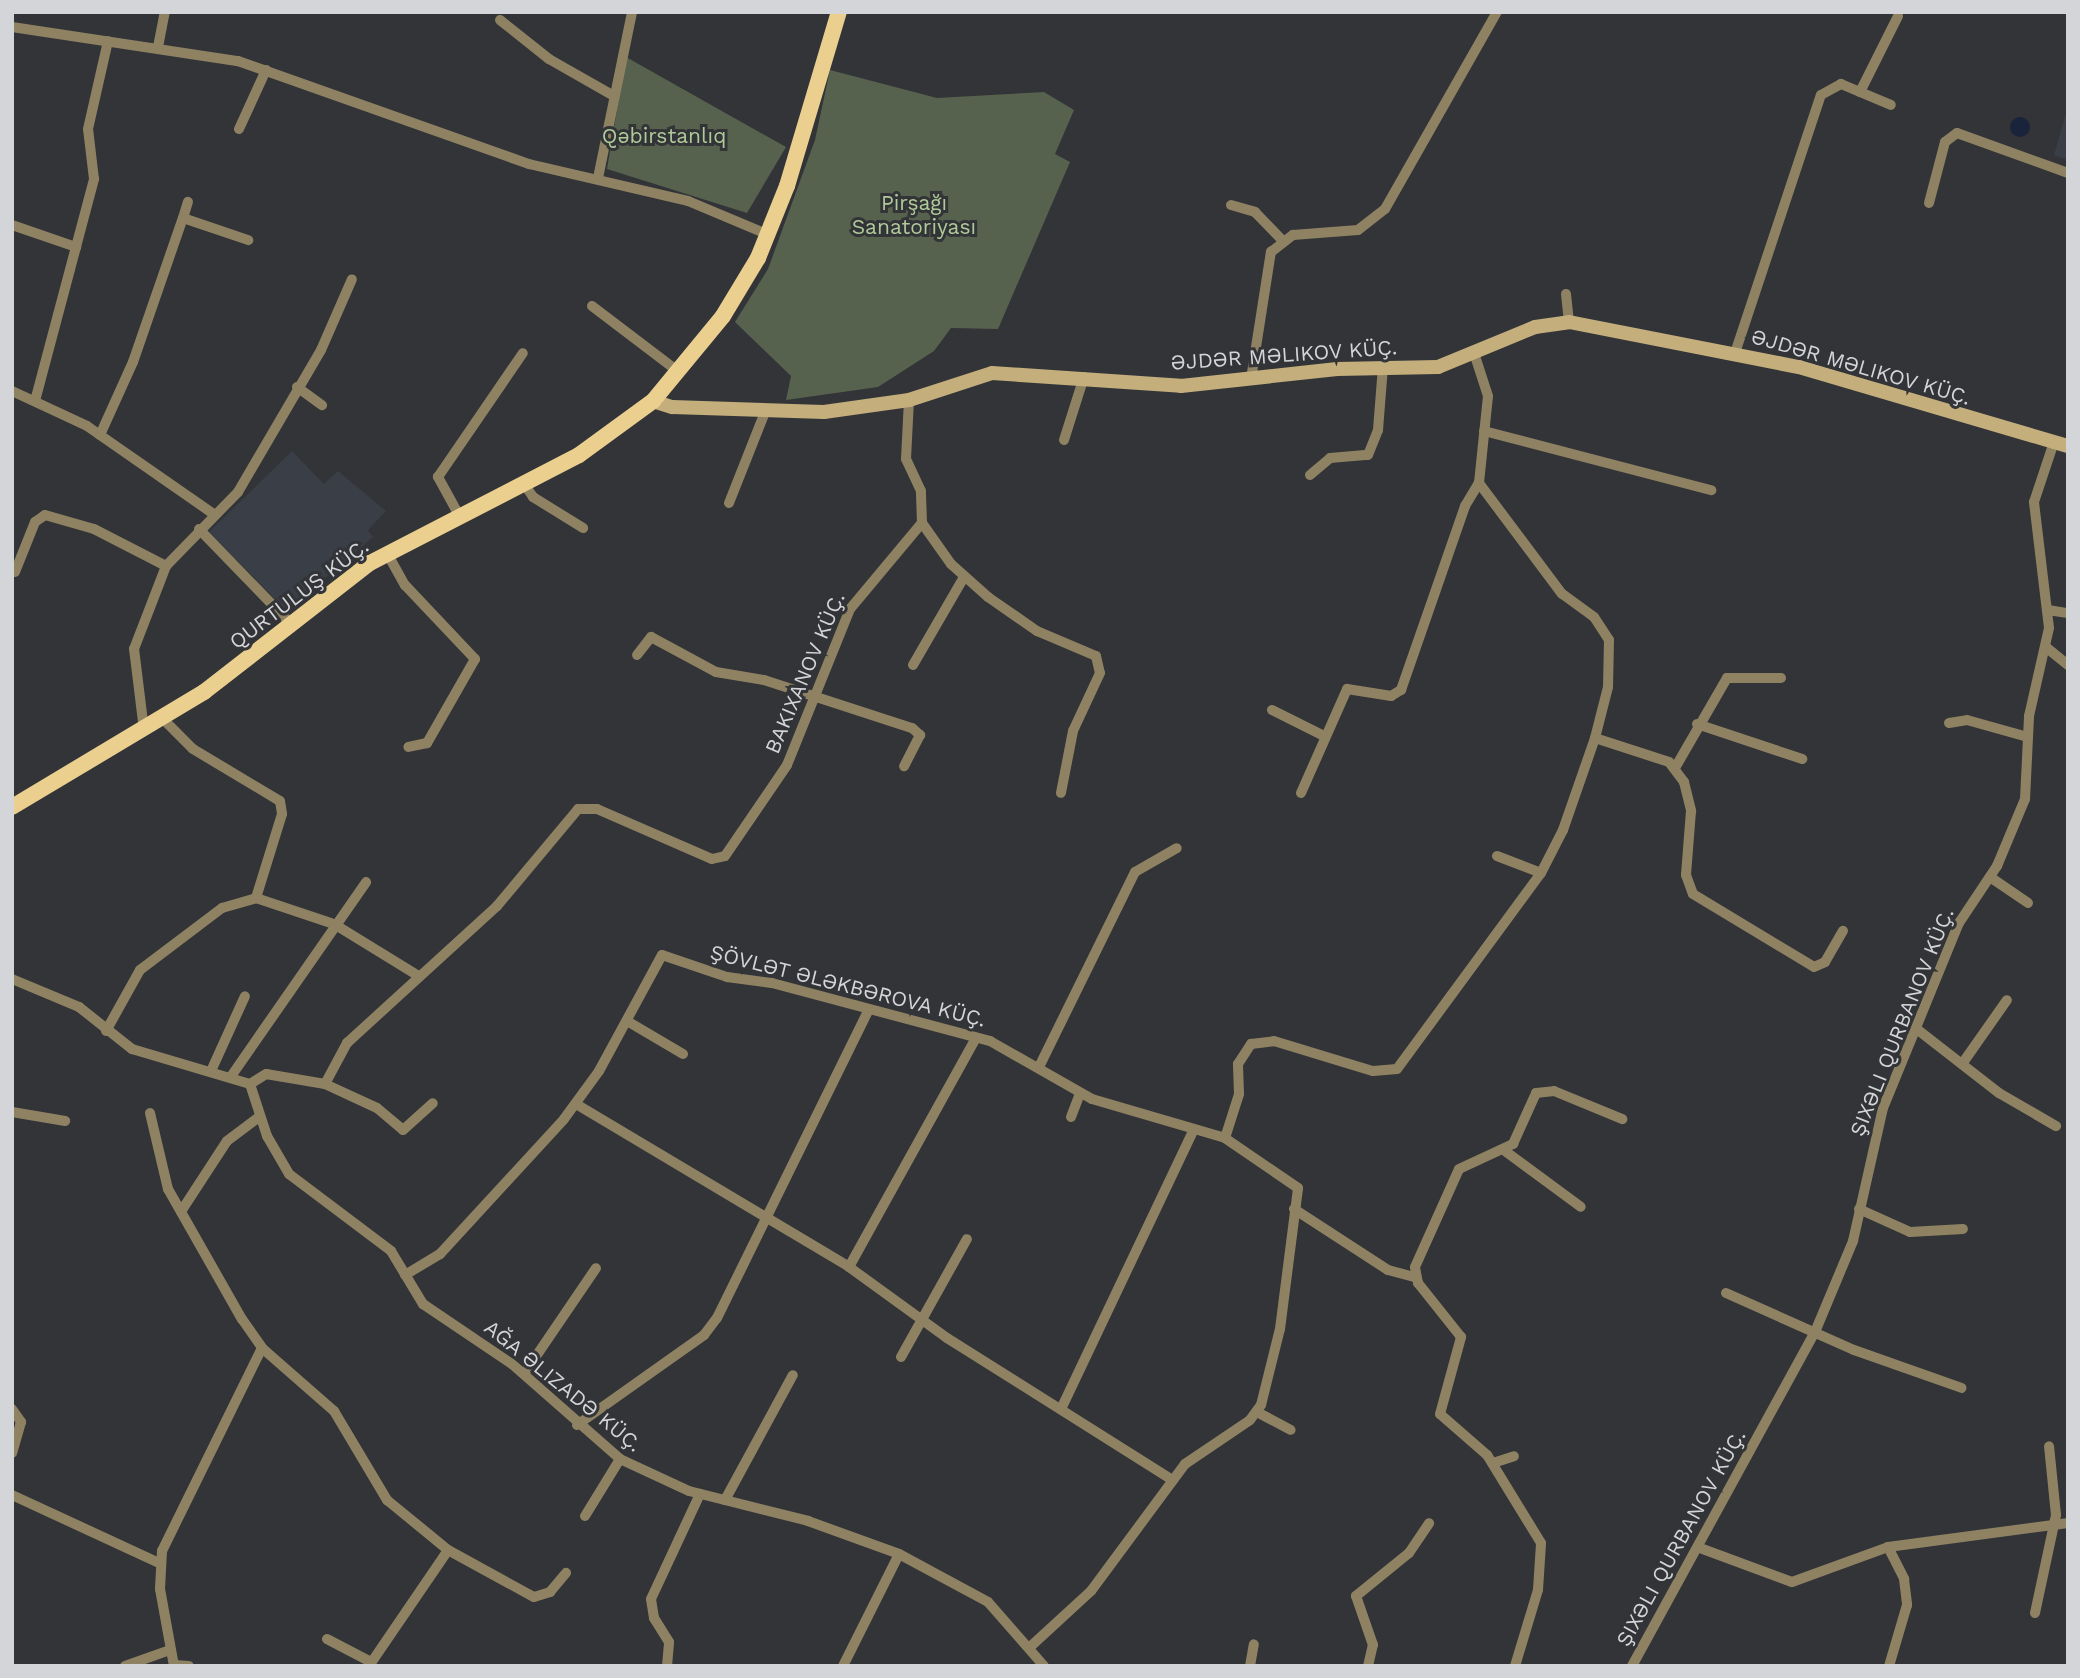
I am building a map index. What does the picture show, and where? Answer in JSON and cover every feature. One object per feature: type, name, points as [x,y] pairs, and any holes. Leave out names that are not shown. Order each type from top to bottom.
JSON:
[{"type":"main road","name":"QURTULUŞ KÜÇ.","points":[[12,807],[163,719],[387,554],[524,484],[604,439],[653,401],[679,372],[737,296],[769,235],[839,12]]},
{"type":"street","points":[[158,47],[165,12]]},
{"type":"street","points":[[598,178],[632,12]]},
{"type":"street","points":[[1281,239],[1359,230],[1385,209],[1497,12]]},
{"type":"street","points":[[1860,92],[1898,16]]},
{"type":"street","points":[[500,20],[549,59],[614,96]]},
{"type":"street","points":[[12,27],[158,47],[266,70],[529,164],[688,201],[769,235]]},
{"type":"street","points":[[35,401],[94,179],[88,129],[108,41]]},
{"type":"street","points":[[239,129],[266,70]]},
{"type":"street","points":[[1735,353],[1821,95],[1833,82],[1891,105]]},
{"type":"street","points":[[1929,204],[1945,142],[1957,133],[2068,173]]},
{"type":"street","points":[[100,435],[133,362],[188,202]]},
{"type":"street","points":[[1231,205],[1255,212],[1281,239]]},
{"type":"street","points":[[183,218],[248,240]]},
{"type":"street","points":[[12,225],[76,247]]},
{"type":"street","points":[[1251,379],[1266,276],[1281,239]]},
{"type":"street","points":[[144,730],[134,649],[166,566],[199,529],[238,492],[297,387],[352,278]]},
{"type":"street","points":[[1566,294],[1569,323]]},
{"type":"street","points":[[592,306],[679,372]]},
{"type":"street","name":"ƏJDƏR MƏLIKOV KÜÇ.","points":[[653,401],[765,412],[853,411],[909,400],[981,374],[1084,377],[1181,386],[1383,367],[1437,367],[1475,356],[1514,334],[1569,323],[1735,353],[2061,444]]},
{"type":"street","points":[[460,517],[438,477],[523,353]]},
{"type":"street","points":[[1301,793],[1322,735],[1347,689],[1391,696],[1401,690],[1465,506],[1479,483],[1488,385],[1475,356]]},
{"type":"street","points":[[1310,475],[1330,458],[1368,455],[1378,430],[1383,367]]},
{"type":"street","points":[[1063,440],[1084,377]]},
{"type":"street","points":[[297,387],[322,405]]},
{"type":"street","points":[[13,394],[35,401],[100,435],[215,515]]},
{"type":"street","points":[[909,400],[906,459],[921,491],[922,523],[964,577],[1037,631],[1096,656],[1100,673],[1073,731],[1061,793]]},
{"type":"street","points":[[729,503],[765,412]]},
{"type":"street","points":[[1484,431],[1711,490]]},
{"type":"street","points":[[1632,1666],[1700,1548],[1815,1332],[1850,1250],[1883,1108],[1918,1030],[1959,923],[1990,877],[2027,790],[2028,737],[2047,648],[2048,610],[2034,502],[2061,444]]},
{"type":"street","points":[[1030,1647],[1091,1591],[1171,1479],[1257,1412],[1276,1350],[1296,1183],[1228,1141],[1239,1094],[1238,1064],[1251,1044],[1274,1041],[1373,1071],[1397,1069],[1541,873],[1563,830],[1595,738],[1608,687],[1609,640],[1594,617],[1562,594],[1479,483]]},
{"type":"street","points":[[524,484],[583,528]]},
{"type":"street","points":[[15,572],[36,522],[45,515],[94,529],[166,566]]},
{"type":"street","points":[[325,1084],[347,1043],[417,975],[497,906],[578,809],[597,809],[712,859],[725,856],[787,765],[850,609],[922,523]]},
{"type":"street","points":[[199,529],[292,625]]},
{"type":"street","points":[[387,554],[405,585],[475,659],[427,744],[408,747]]},
{"type":"street","points":[[913,666],[964,577]]},
{"type":"street","points":[[2048,610],[2068,612]]},
{"type":"street","points":[[637,655],[652,637],[716,671],[817,695],[918,730],[904,766]]},
{"type":"street","points":[[2047,648],[2068,665]]},
{"type":"street","points":[[1675,768],[1697,724],[1727,678],[1781,678]]},
{"type":"street","points":[[1272,710],[1322,735]]},
{"type":"street","points":[[163,719],[192,748],[280,801],[282,814],[256,898]]},
{"type":"street","points":[[1949,723],[1967,720],[2028,737]]},
{"type":"street","points":[[1697,724],[1802,759]]},
{"type":"street","points":[[1595,738],[1675,768],[1690,799],[1686,875],[1693,894],[1814,967],[1825,962],[1843,931]]},
{"type":"street","points":[[1040,1065],[1135,872],[1177,848]]},
{"type":"street","points":[[1497,856],[1541,873]]},
{"type":"street","points":[[1990,877],[2028,903]]},
{"type":"street","points":[[232,1075],[334,924],[366,882]]},
{"type":"street","points":[[106,1031],[140,970],[222,908],[256,898],[334,924],[417,975]]},
{"type":"street","name":"ŞÖVLƏT ƏLƏKBƏROVA KÜÇ.","points":[[405,1275],[440,1254],[576,1104],[627,1021],[663,955],[727,977],[869,1009],[975,1038],[1040,1065],[1080,1094],[1192,1133],[1228,1141]]},
{"type":"street","points":[[12,979],[60,996],[132,1049],[232,1075],[250,1084],[266,1073],[325,1084],[377,1108],[403,1130],[433,1103]]},
{"type":"street","points":[[211,1071],[245,996]]},
{"type":"street","points":[[1962,1064],[2007,1000]]},
{"type":"street","points":[[577,1425],[704,1335],[768,1221],[869,1009]]},
{"type":"street","points":[[627,1021],[683,1055]]},
{"type":"street","points":[[1918,1030],[1962,1064],[2056,1126]]},
{"type":"street","points":[[849,1267],[975,1038]]},
{"type":"street","name":"AĞA ƏLIZADƏ KÜÇ.","points":[[250,1084],[259,1117],[289,1174],[380,1242],[423,1304],[524,1374],[577,1425],[620,1459],[700,1494],[899,1554],[988,1602],[1044,1666]]},
{"type":"street","points":[[1415,1277],[1458,1169],[1474,1157],[1504,1151],[1519,1134],[1531,1099],[1546,1090],[1622,1119]]},
{"type":"street","points":[[1071,1117],[1080,1094]]},
{"type":"street","points":[[576,1104],[849,1267],[923,1319],[1171,1479]]},
{"type":"street","points":[[12,1112],[65,1121]]},
{"type":"street","points":[[150,1113],[166,1181],[262,1348],[334,1411],[387,1500],[448,1550],[534,1597],[550,1592],[566,1573]]},
{"type":"street","points":[[182,1210],[227,1141],[259,1117]]},
{"type":"street","points":[[1062,1407],[1192,1133]]},
{"type":"street","points":[[1504,1151],[1581,1207]]},
{"type":"street","points":[[1294,1209],[1388,1270],[1415,1277],[1461,1337],[1440,1413],[1493,1463],[1541,1543],[1538,1590],[1515,1666]]},
{"type":"street","points":[[1859,1209],[1910,1232],[1964,1230]]},
{"type":"street","points":[[901,1357],[967,1238]]},
{"type":"street","points":[[524,1374],[596,1268]]},
{"type":"street","points":[[1726,1293],[1815,1332],[1962,1388]]},
{"type":"street","points":[[189,1666],[174,1666],[159,1563],[170,1526],[262,1348]]},
{"type":"street","points":[[725,1500],[793,1375]]},
{"type":"street","points":[[12,1409],[21,1422],[12,1453]]},
{"type":"street","points":[[1257,1412],[1291,1430]]},
{"type":"street","points":[[2035,1613],[2054,1526],[2049,1446]]},
{"type":"street","points":[[1493,1463],[1514,1456]]},
{"type":"street","points":[[585,1516],[620,1459]]},
{"type":"street","points":[[667,1666],[669,1642],[654,1618],[651,1599],[700,1494]]},
{"type":"street","points":[[12,1495],[159,1563]]},
{"type":"street","points":[[1367,1666],[1373,1645],[1356,1596],[1409,1553],[1430,1523]]},
{"type":"street","points":[[1700,1548],[1792,1582],[1888,1547],[2068,1523]]},
{"type":"street","points":[[1888,1547],[1904,1579],[1907,1605],[1889,1666]]},
{"type":"street","points":[[327,1639],[369,1664],[448,1550]]},
{"type":"street","points":[[843,1666],[899,1554]]},
{"type":"street","points":[[1250,1666],[1254,1644]]},
{"type":"street","points":[[125,1666],[170,1650]]},
{"type":"shaded area","points":[[2068,106],[2068,160],[2054,155]]},
{"type":"shaded area","points":[[292,451],[324,484],[338,471],[386,511],[368,530],[373,537],[287,611],[209,532]]},
{"type":"green space","name":"Qəbirstanlıq","points":[[626,57],[786,147],[747,213],[607,169]]},
{"type":"green space","name":"Pirşağı Sanatoriyası","points":[[830,70],[937,98],[1044,92],[1074,110],[1055,154],[1070,162],[998,329],[951,328],[934,351],[878,387],[786,400],[791,376],[735,322],[768,269],[815,140]]},
{"type":"water","points":[[2020,117],[2027,120],[2030,127],[2027,134],[2020,137],[2013,134],[2010,127],[2013,120]]}]
